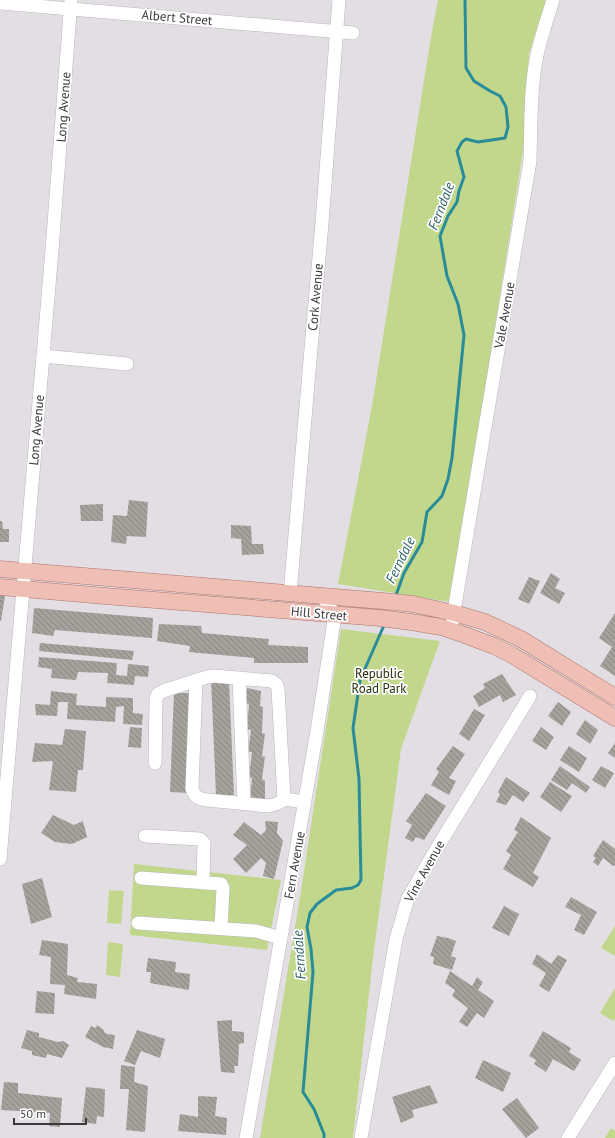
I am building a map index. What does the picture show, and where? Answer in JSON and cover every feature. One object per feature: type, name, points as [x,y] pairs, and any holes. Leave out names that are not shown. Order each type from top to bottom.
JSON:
[{"type":"main road","name":"Hill Street","points":[[0,569],[413,604],[454,613],[485,622],[521,639],[615,697]]},
{"type":"main road","name":"Hill Street","points":[[0,587],[380,618],[411,622],[450,630],[494,646],[512,655],[615,718]]},
{"type":"street","name":"Cork Avenue","points":[[290,594],[323,250],[339,0]]},
{"type":"street","name":"Vale Avenue","points":[[450,630],[530,161],[532,93],[536,59],[552,0]]},
{"type":"street","name":"Albert Street","points":[[0,3],[70,4],[353,33]]},
{"type":"street","name":"Long Avenue","points":[[0,859],[52,250],[70,4]]},
{"type":"street","points":[[43,356],[127,364]]},
{"type":"street","points":[[322,596],[335,615]]},
{"type":"street","name":"Fern Avenue","points":[[246,1138],[305,802],[335,615]]},
{"type":"street","points":[[155,763],[156,699],[158,694],[163,690],[214,676],[272,680],[277,685],[284,799]]},
{"type":"street","points":[[238,678],[244,803]]},
{"type":"street","points":[[196,680],[192,789],[194,794],[198,798],[207,800],[268,806],[281,802],[284,799],[305,802]]},
{"type":"street","name":"Vine Avenue","points":[[361,1138],[396,939],[408,898],[530,696]]},
{"type":"street","points":[[145,836],[200,839],[203,841],[204,883]]},
{"type":"street","points":[[141,878],[221,884],[223,888],[221,928]]},
{"type":"street","points":[[138,923],[256,931],[281,938]]},
{"type":"street","points":[[568,1138],[615,1063]]},
{"type":"green space","points":[[438,0],[546,0],[529,54],[526,133],[451,602],[338,584],[372,406]]},
{"type":"green space","name":"Republic Road Park","points":[[341,629],[440,641],[401,749],[373,958],[353,1138],[260,1138],[301,891]]},
{"type":"green space","points":[[134,864],[281,880],[267,950],[130,935]]},
{"type":"green space","points":[[109,890],[124,891],[121,924],[107,923]]},
{"type":"green space","points":[[615,926],[615,956],[601,948]]},
{"type":"green space","points":[[108,942],[123,944],[120,977],[106,975]]},
{"type":"green space","points":[[615,988],[615,1019],[613,1021],[600,1013]]},
{"type":"green space","points":[[611,1128],[615,1131],[615,1138],[605,1138]]},
{"type":"building","points":[[129,500],[148,502],[146,537],[127,536],[126,544],[111,542],[113,515],[127,516]]},
{"type":"building","points":[[103,504],[103,521],[81,521],[80,505]]},
{"type":"building","points":[[0,521],[2,521],[3,529],[9,529],[9,542],[0,542]]},
{"type":"building","points":[[231,525],[251,526],[252,544],[263,544],[264,554],[242,555],[241,539],[231,538]]},
{"type":"building","points":[[551,573],[560,579],[555,588],[565,593],[559,604],[540,593]]},
{"type":"building","points":[[529,577],[540,581],[529,604],[518,599]]},
{"type":"building","points":[[0,595],[5,596],[1,621],[0,621]]},
{"type":"building","points":[[34,608],[153,618],[152,638],[55,630],[53,636],[32,633]]},
{"type":"building","points":[[615,613],[615,676],[600,666],[612,647],[599,638]]},
{"type":"building","points":[[159,624],[201,626],[202,633],[269,639],[268,645],[308,647],[308,663],[254,663],[254,658],[189,652],[190,646],[157,641]]},
{"type":"building","points":[[40,643],[134,651],[132,660],[39,651]]},
{"type":"building","points":[[39,657],[117,663],[116,675],[127,676],[128,664],[149,666],[148,677],[135,676],[134,685],[107,683],[108,673],[78,672],[76,680],[51,678],[52,669],[38,667]]},
{"type":"building","points":[[502,674],[516,695],[503,702],[500,695],[479,707],[473,696],[485,688],[483,684]]},
{"type":"building","points":[[211,679],[229,680],[234,795],[216,795]]},
{"type":"building","points":[[247,688],[261,691],[260,706],[263,707],[262,733],[265,734],[262,756],[265,757],[262,779],[265,781],[265,804],[250,801],[252,778],[249,777],[252,752],[248,752],[251,730],[247,729],[249,704],[246,703]]},
{"type":"building","points":[[51,691],[77,694],[76,705],[106,707],[106,697],[133,698],[133,713],[143,714],[142,725],[123,724],[124,706],[116,707],[115,722],[67,719],[68,702],[58,702],[57,716],[36,715],[35,704],[50,705]]},
{"type":"building","points":[[174,693],[192,693],[188,793],[170,792]]},
{"type":"building","points":[[558,702],[571,712],[562,726],[548,716]]},
{"type":"building","points":[[474,709],[485,715],[469,741],[459,734]]},
{"type":"building","points":[[585,720],[598,730],[590,744],[576,734]]},
{"type":"building","points":[[130,727],[142,728],[141,748],[128,747]]},
{"type":"building","points":[[541,727],[554,737],[546,750],[532,741]]},
{"type":"building","points":[[65,729],[86,731],[83,770],[78,770],[76,792],[49,790],[53,761],[32,762],[35,743],[62,745]]},
{"type":"building","points":[[615,743],[615,758],[608,753]]},
{"type":"building","points":[[453,746],[465,754],[449,778],[456,781],[449,795],[431,785],[439,772],[436,769]]},
{"type":"building","points":[[569,746],[587,758],[579,772],[560,760]]},
{"type":"building","points":[[560,766],[590,787],[586,793],[572,783],[567,790],[551,780]]},
{"type":"building","points":[[601,766],[614,773],[605,788],[592,780]]},
{"type":"building","points":[[506,777],[530,793],[523,802],[513,795],[506,805],[496,802],[500,794],[498,792]]},
{"type":"building","points":[[550,782],[572,796],[561,812],[540,797]]},
{"type":"building","points":[[426,793],[446,806],[424,840],[416,837],[413,842],[405,838],[412,825],[406,821]]},
{"type":"building","points":[[53,815],[74,825],[83,821],[87,837],[72,844],[55,842],[41,833]]},
{"type":"building","points":[[521,817],[551,838],[533,873],[539,877],[533,887],[503,869],[511,855],[506,851],[518,832],[514,830]]},
{"type":"building","points":[[265,821],[278,822],[277,833],[283,841],[274,879],[263,876],[266,863],[261,858],[246,873],[233,859],[247,845],[233,835],[244,822],[261,835],[266,830]]},
{"type":"building","points":[[603,840],[615,849],[615,865],[613,866],[603,858],[598,866],[593,862],[596,858],[593,856]]},
{"type":"building","points":[[42,878],[52,917],[31,924],[22,884]]},
{"type":"building","points":[[571,897],[597,912],[584,935],[574,930],[581,915],[565,907]]},
{"type":"building","points":[[504,906],[519,914],[509,936],[492,928]]},
{"type":"building","points":[[437,936],[456,941],[451,956],[456,958],[452,970],[433,964],[434,957],[430,956]]},
{"type":"building","points":[[42,940],[68,944],[67,975],[78,978],[77,982],[97,984],[96,999],[64,994],[65,985],[50,984],[51,957],[39,955]]},
{"type":"building","points":[[537,954],[551,964],[558,955],[567,960],[549,992],[539,986],[546,973],[532,964]]},
{"type":"building","points":[[148,958],[176,962],[175,972],[190,974],[189,990],[150,983],[151,972],[146,972]]},
{"type":"building","points":[[450,971],[472,986],[477,977],[483,982],[478,990],[494,1001],[484,1018],[477,1013],[467,1027],[459,1022],[468,1008],[452,996],[455,990],[445,983]]},
{"type":"building","points":[[37,991],[55,993],[54,1014],[35,1013]]},
{"type":"building","points":[[232,1020],[232,1031],[244,1032],[244,1043],[239,1044],[238,1066],[234,1066],[235,1073],[221,1072],[217,1021]]},
{"type":"building","points":[[97,1025],[107,1034],[115,1035],[113,1049],[103,1047],[85,1037],[91,1026],[96,1028]]},
{"type":"building","points":[[27,1030],[39,1033],[39,1037],[58,1042],[63,1041],[69,1045],[62,1058],[47,1054],[46,1058],[32,1055],[32,1051],[21,1048]]},
{"type":"building","points":[[137,1030],[165,1039],[160,1058],[141,1051],[135,1065],[124,1061]]},
{"type":"building","points":[[543,1031],[571,1048],[569,1052],[581,1060],[574,1071],[553,1059],[546,1072],[534,1064],[536,1060],[529,1056]]},
{"type":"building","points":[[483,1060],[511,1073],[503,1092],[475,1078]]},
{"type":"building","points":[[121,1065],[135,1067],[134,1082],[148,1086],[145,1132],[126,1130],[129,1089],[120,1089]]},
{"type":"building","points":[[4,1082],[18,1083],[18,1093],[62,1098],[60,1127],[49,1126],[50,1113],[1,1110]]},
{"type":"building","points":[[430,1085],[438,1103],[412,1110],[414,1117],[401,1123],[392,1097]]},
{"type":"building","points":[[86,1087],[105,1089],[104,1117],[97,1116],[96,1124],[82,1122]]},
{"type":"building","points":[[198,1096],[217,1097],[215,1116],[227,1118],[226,1135],[178,1131],[180,1114],[198,1117]]},
{"type":"building","points":[[517,1098],[539,1128],[526,1138],[502,1109]]},
{"type":"waterway","name":"Ferndale","points":[[395,598],[404,573],[422,542],[427,512],[442,496],[448,479],[452,458],[464,335],[458,304],[447,276],[440,236],[448,216],[457,202],[464,177],[457,151],[462,142],[466,139],[478,142],[505,138],[508,127],[506,107],[500,96],[474,81],[466,68],[465,0]]},
{"type":"waterway","name":"Ferndale","points":[[324,1138],[324,1134],[314,1109],[303,1092],[313,972],[307,927],[310,913],[317,904],[336,890],[352,888],[358,885],[361,880],[359,779],[353,728],[360,680],[385,623]]}]
